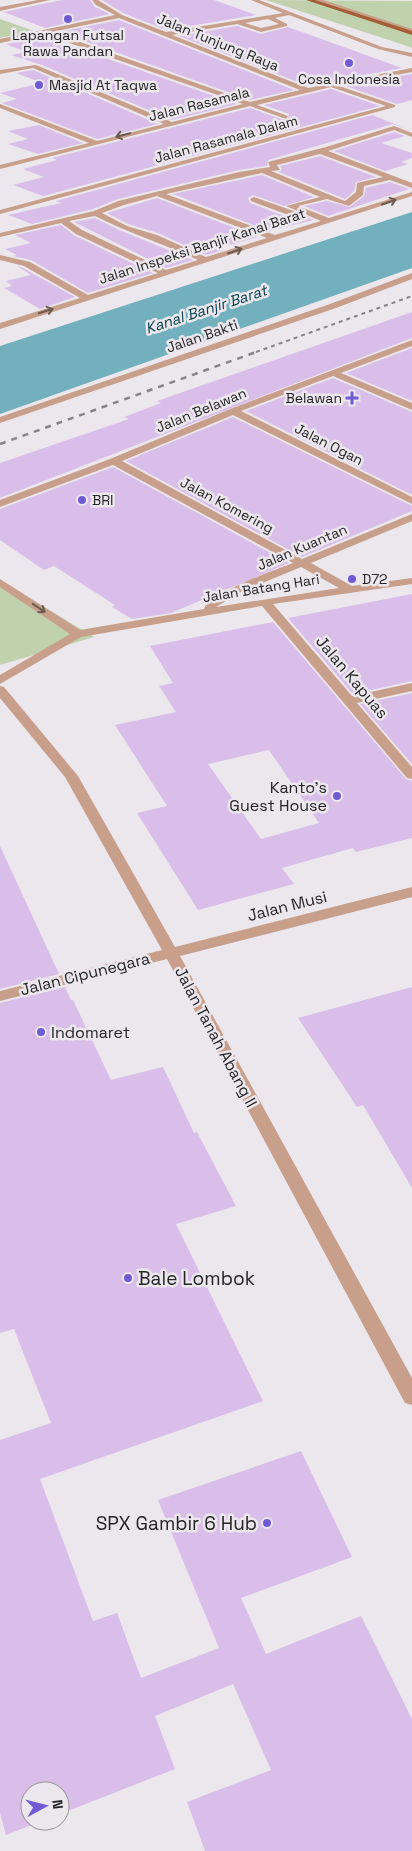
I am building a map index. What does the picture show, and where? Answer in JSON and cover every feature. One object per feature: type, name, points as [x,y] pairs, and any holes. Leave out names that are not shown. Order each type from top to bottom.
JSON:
[{"type":"main road","points":[[309,0],[412,29]]},
{"type":"main road","points":[[337,0],[412,29]]},
{"type":"street","points":[[0,9],[47,0]]},
{"type":"street","name":"Jalan Tunjung Raya","points":[[95,0],[98,4],[120,16],[307,90]]},
{"type":"street","points":[[254,0],[412,60]]},
{"type":"street","points":[[317,0],[412,29]]},
{"type":"street","points":[[328,0],[412,29]]},
{"type":"street","points":[[165,34],[290,13]]},
{"type":"street","points":[[0,41],[120,16]]},
{"type":"street","points":[[238,22],[261,30],[285,25],[268,17]]},
{"type":"street","points":[[43,31],[286,117]]},
{"type":"street","points":[[380,48],[412,55]]},
{"type":"street","points":[[404,58],[409,68]]},
{"type":"street","points":[[0,72],[34,66],[171,124]]},
{"type":"street","name":"Jalan Rasamala","points":[[2,164],[307,90],[409,68]]},
{"type":"street","name":"Jalan Rasamala Dalam","points":[[0,212],[393,106],[330,85]]},
{"type":"street","points":[[0,106],[94,142]]},
{"type":"street","points":[[0,235],[96,213],[121,203],[157,194],[261,169],[278,168],[271,164],[394,128],[412,134]]},
{"type":"street","points":[[320,151],[412,186]]},
{"type":"street","points":[[261,169],[365,210]]},
{"type":"street","points":[[400,182],[410,176]]},
{"type":"street","points":[[346,204],[360,193],[360,185],[390,178]]},
{"type":"street","points":[[157,194],[270,236],[320,219]]},
{"type":"street","name":"Jalan Inspeksi Banjir Kanal Barat","points":[[0,326],[208,260],[320,219],[365,210],[412,194]]},
{"type":"street","points":[[320,219],[290,206],[328,197]]},
{"type":"street","points":[[254,199],[320,219]]},
{"type":"street","points":[[96,213],[124,228],[154,237],[208,260]]},
{"type":"street","points":[[62,220],[79,232],[165,273]]},
{"type":"street","points":[[0,258],[27,264],[87,298]]},
{"type":"street","name":"Jalan Bakti","points":[[0,420],[333,306],[412,276]]},
{"type":"street","points":[[0,313],[14,321]]},
{"type":"street","name":"Jalan Belawan","points":[[0,504],[114,461],[233,411],[412,343]]},
{"type":"street","points":[[333,373],[412,407]]},
{"type":"street","name":"Jalan Ogan","points":[[233,411],[412,501]]},
{"type":"street","name":"Jalan Komering","points":[[114,461],[351,590]]},
{"type":"street","name":"Jalan Kuantan","points":[[209,611],[211,605],[223,597],[412,517]]},
{"type":"street","name":"Jalan Batang Hari","points":[[78,634],[265,602],[412,581]]},
{"type":"street","points":[[0,582],[78,634],[0,680]]},
{"type":"street","name":"Jalan Kapuas","points":[[265,602],[412,775]]},
{"type":"street","points":[[348,701],[412,687]]},
{"type":"street","name":"Jalan Tanah Abang II","points":[[0,690],[71,776],[171,953],[412,1397]]},
{"type":"street","name":"Jalan Musi","points":[[171,953],[412,892]]},
{"type":"street","name":"Jalan Cipunegara","points":[[0,996],[171,953]]},
{"type":"green space","points":[[266,0],[412,1],[412,48],[401,44]]},
{"type":"green space","points":[[0,19],[34,31],[0,38]]},
{"type":"green space","points":[[0,580],[94,637],[0,665]]},
{"type":"water","name":"Kanal Banjir Barat","points":[[412,212],[412,268],[0,414],[0,346]]},
{"type":"building","points":[[62,0],[90,0],[95,7],[110,14],[45,28],[4,12]]},
{"type":"building","points":[[102,0],[214,0],[256,15],[166,30],[123,13]]},
{"type":"building","points":[[119,20],[294,90],[250,100],[59,32]]},
{"type":"building","points":[[237,26],[261,34],[288,27],[402,68],[308,86],[179,36]]},
{"type":"building","points":[[45,37],[237,104],[172,120],[42,65],[11,55],[27,52],[6,44]]},
{"type":"building","points":[[33,70],[158,124],[97,139],[2,103],[17,99],[0,93],[42,83],[16,73]]},
{"type":"building","points":[[412,74],[412,100],[397,104],[346,86]]},
{"type":"building","points":[[331,89],[380,106],[43,196],[13,185],[44,177],[23,169],[57,160],[52,158],[250,108],[287,121],[289,114],[264,105]]},
{"type":"building","points":[[372,115],[412,131],[393,124],[268,160],[267,166],[239,170],[118,199],[93,209],[32,224],[8,215],[61,203],[56,201]]},
{"type":"building","points":[[39,125],[83,143],[38,154],[8,144],[28,139],[8,131]]},
{"type":"building","points":[[394,132],[405,136],[381,143],[412,153],[412,158],[401,162],[408,164],[385,171],[334,151]]},
{"type":"building","points":[[320,156],[376,177],[356,182],[354,191],[345,199],[279,172],[282,170],[280,166]]},
{"type":"building","points":[[262,175],[314,197],[284,206],[253,195],[248,198],[250,203],[295,220],[305,216],[313,220],[269,231],[173,194]]},
{"type":"building","points":[[390,182],[409,189],[328,216],[304,206],[327,201],[350,207],[364,196],[366,188]]},
{"type":"building","points":[[157,198],[258,237],[215,249],[220,251],[206,255],[158,233],[128,224],[107,213]]},
{"type":"building","points":[[95,218],[119,230],[193,260],[166,268],[74,222]]},
{"type":"building","points":[[61,225],[75,236],[153,273],[88,293],[31,260],[13,256],[17,255],[5,249],[31,243],[15,235]]},
{"type":"building","points":[[17,266],[75,297],[40,309],[4,288],[12,286],[6,281],[31,275]]},
{"type":"building","points":[[412,312],[412,338],[0,498],[0,463],[129,419],[124,417],[161,403],[157,401]]},
{"type":"building","points":[[412,348],[412,401],[346,373]]},
{"type":"building","points":[[333,378],[412,412],[412,495],[246,411]]},
{"type":"building","points":[[233,417],[412,506],[412,511],[302,557],[126,461]]},
{"type":"building","points":[[113,467],[289,563],[171,613],[132,619],[112,607],[115,605],[54,566],[44,570],[0,540],[0,509]]},
{"type":"building","points":[[412,594],[412,681],[353,694],[288,618]]},
{"type":"building","points":[[273,622],[406,779],[412,781],[412,838],[356,852],[353,848],[282,868],[294,884],[198,910],[137,813],[167,806],[115,725],[176,712],[159,686],[173,683],[150,646]],"holes":[[[269,750],[319,823],[261,839],[208,764]]]},
{"type":"building","points":[[412,693],[412,764],[360,704]]},
{"type":"building","points":[[0,846],[59,974],[0,989]]},
{"type":"building","points":[[65,987],[111,1080],[163,1067],[194,1133],[197,1132],[236,1206],[176,1224],[263,1401],[40,1479],[93,1621],[117,1613],[141,1678],[219,1648],[158,1500],[301,1451],[352,1557],[241,1598],[266,1654],[361,1616],[412,1719],[412,1851],[205,1851],[187,1802],[271,1770],[233,1684],[155,1716],[175,1769],[70,1810],[70,1781],[20,1781],[20,1830],[6,1835],[0,1813],[0,1440],[51,1423],[14,1329],[0,1333],[0,1003]]},
{"type":"building","points":[[412,987],[412,1188],[363,1105],[357,1107],[298,1018]]},
{"type":"railway","points":[[256,352],[412,296]]},
{"type":"railway","points":[[0,444],[259,351]]},
{"type":"place","name":"Lapangan Futsal Rawa Pandan","points":[[68,19]]},
{"type":"place","name":"Cosa Indonesia","points":[[349,63]]},
{"type":"place","name":"Masjid At Taqwa","points":[[39,85]]},
{"type":"place","name":"Belawan","points":[[352,398]]},
{"type":"place","name":"BRI","points":[[82,500]]},
{"type":"place","name":"D72","points":[[352,579]]},
{"type":"place","name":"Kanto’s Guest House","points":[[337,796]]},
{"type":"place","name":"Indomaret","points":[[41,1032]]},
{"type":"place","name":"Bale Lombok","points":[[128,1278]]},
{"type":"place","name":"SPX Gambir 6 Hub","points":[[267,1523]]}]
